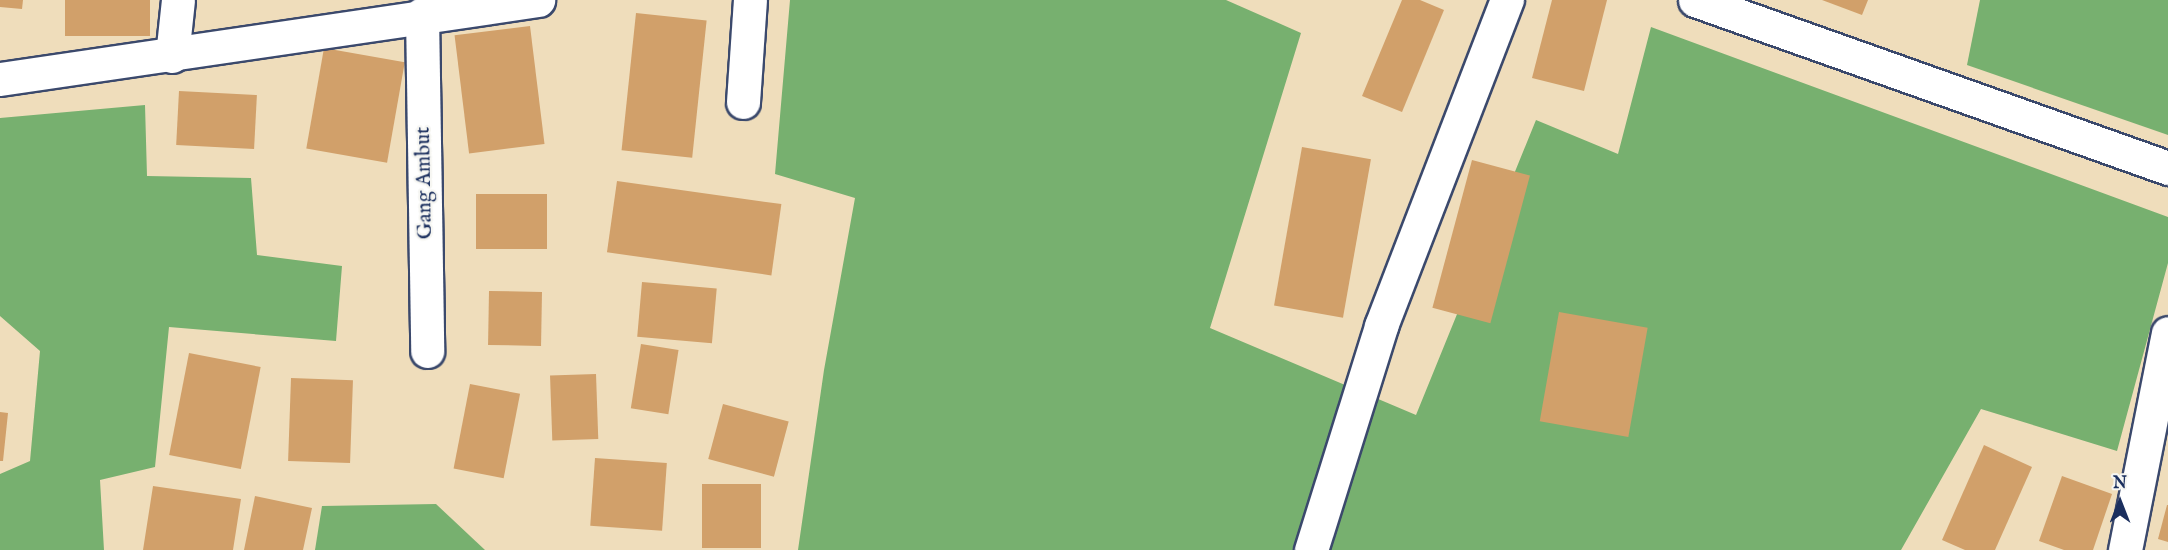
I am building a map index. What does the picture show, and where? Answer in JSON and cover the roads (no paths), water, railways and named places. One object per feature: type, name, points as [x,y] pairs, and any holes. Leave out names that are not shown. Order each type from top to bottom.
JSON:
[{"type":"street","points":[[172,56],[178,0]]},
{"type":"street","points":[[0,79],[172,56],[422,14],[538,0]]},
{"type":"street","points":[[743,102],[750,0]]},
{"type":"street","points":[[1311,550],[1381,326],[1507,0]]},
{"type":"street","points":[[1695,0],[2168,168]]},
{"type":"street","name":"Gang Ambut","points":[[422,14],[428,351]]},
{"type":"street","points":[[2125,550],[2168,333]]}]
